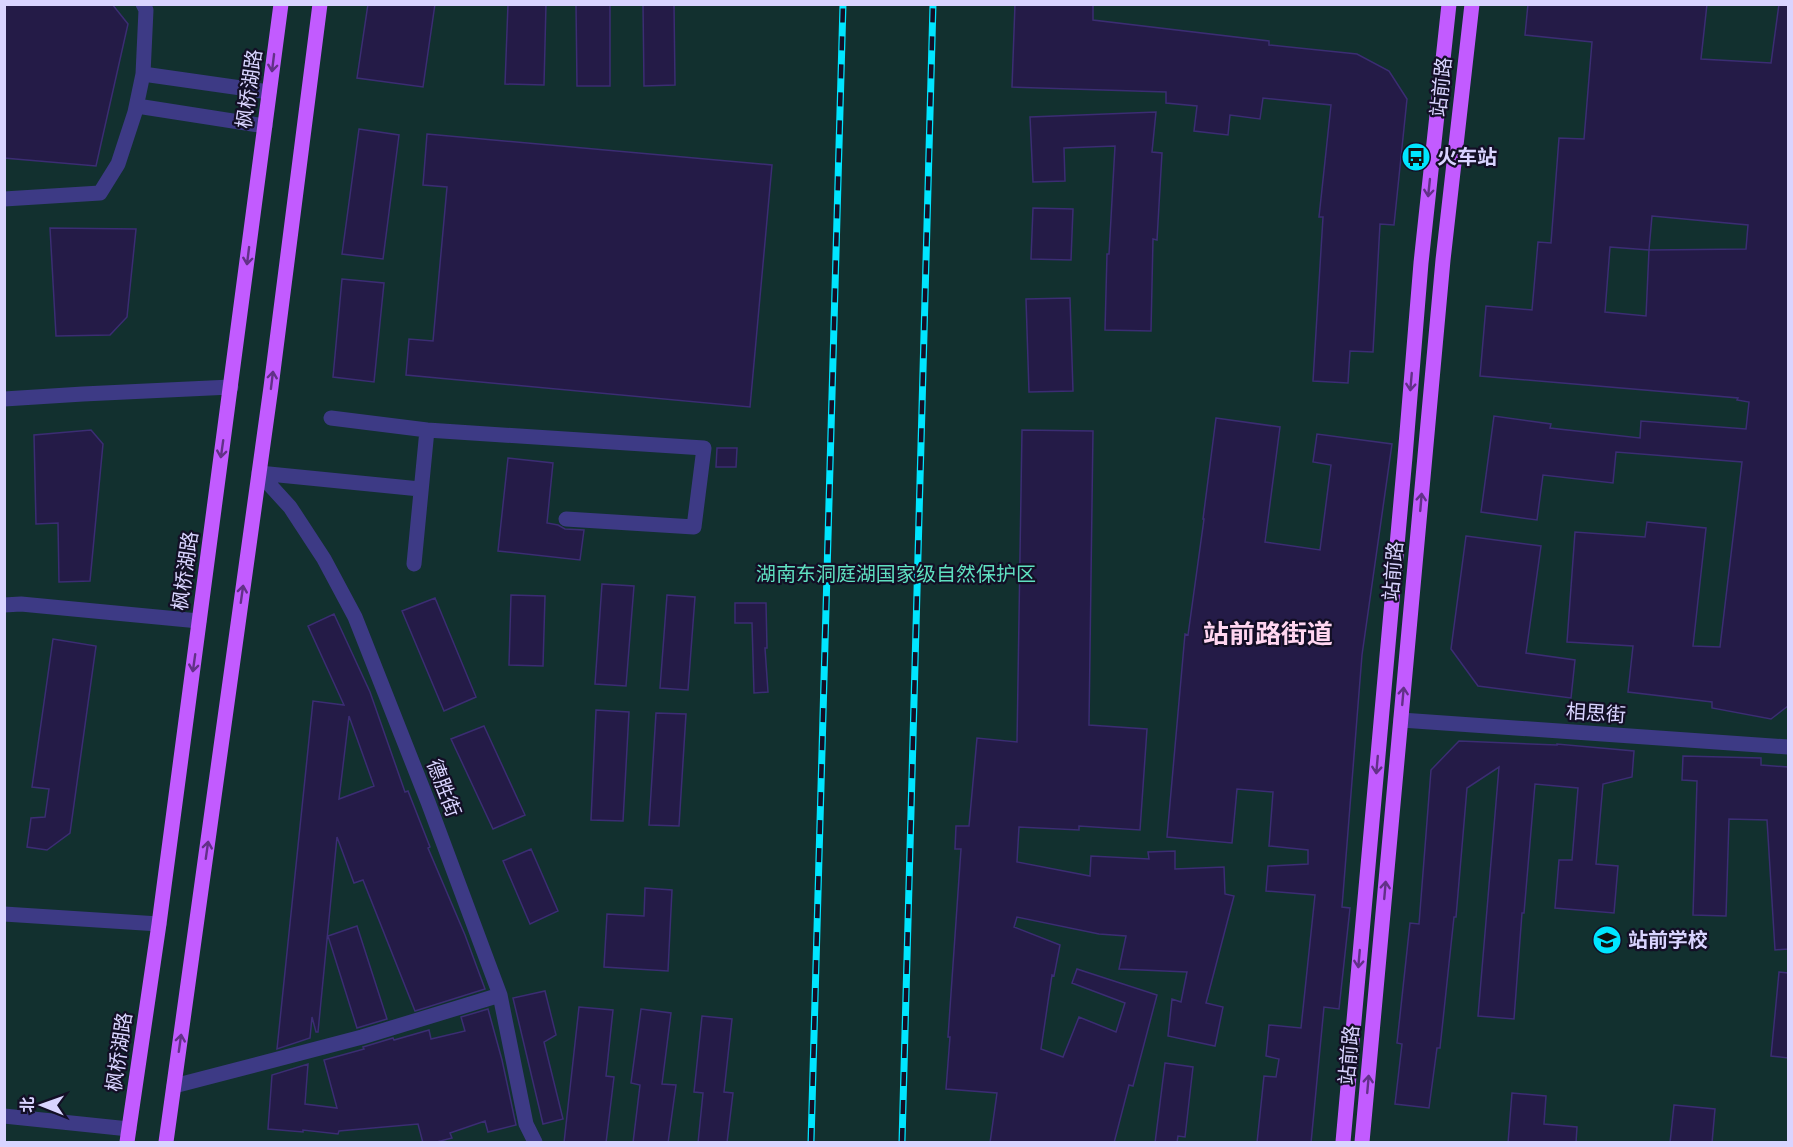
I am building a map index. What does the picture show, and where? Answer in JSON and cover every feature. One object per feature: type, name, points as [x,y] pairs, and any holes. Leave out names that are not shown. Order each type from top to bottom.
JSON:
[{"type":"main road","name":"枫桥湖路","points":[[128,1136],[159,924],[281,4]]},
{"type":"main road","points":[[168,1142],[260,473],[320,4]]},
{"type":"main road","name":"站前路","points":[[1343,1143],[1405,457],[1420,262],[1449,4]]},
{"type":"main road","name":"站前路","points":[[1362,1143],[1443,260],[1472,4]]},
{"type":"street","points":[[135,112],[143,74],[146,10],[143,4]]},
{"type":"street","points":[[143,74],[270,92]]},
{"type":"street","points":[[4,198],[100,193],[118,164],[137,106],[265,126]]},
{"type":"street","points":[[4,399],[231,387]]},
{"type":"street","points":[[331,418],[427,430],[704,448],[694,527],[566,519]]},
{"type":"street","points":[[414,564],[427,430]]},
{"type":"street","points":[[260,473],[420,489]]},
{"type":"street","name":"德胜街","points":[[260,473],[290,507],[324,559],[355,617],[428,802],[500,995],[526,1124],[536,1143]]},
{"type":"street","points":[[4,605],[21,604],[199,621]]},
{"type":"street","name":"相思街","points":[[1401,720],[1788,747]]},
{"type":"street","points":[[4,914],[159,924]]},
{"type":"street","points":[[174,1086],[362,1037],[500,995]]},
{"type":"street","points":[[4,1116],[128,1136]]},
{"type":"green space","name":"湖南东洞庭湖国家级自然保护区","points":[[5,5],[1788,5],[1788,1142],[5,1142]]},
{"type":"building","points":[[4,4],[112,4],[128,24],[96,166],[4,158]]},
{"type":"building","points":[[368,4],[435,4],[423,87],[357,78]]},
{"type":"building","points":[[508,4],[546,4],[544,85],[505,84]]},
{"type":"building","points":[[576,4],[610,4],[610,86],[577,86]]},
{"type":"building","points":[[643,4],[674,4],[675,85],[644,86]]},
{"type":"building","points":[[1015,4],[1093,4],[1093,20],[1269,41],[1269,45],[1357,54],[1389,71],[1407,99],[1394,225],[1380,224],[1373,352],[1350,351],[1348,383],[1313,381],[1323,217],[1319,217],[1331,105],[1263,98],[1260,119],[1230,115],[1228,135],[1194,131],[1197,106],[1166,103],[1166,92],[1012,87]]},
{"type":"building","points":[[1528,4],[1707,4],[1701,59],[1771,63],[1779,4],[1788,4],[1788,706],[1771,719],[1712,708],[1712,702],[1628,692],[1633,646],[1567,642],[1575,532],[1645,537],[1647,522],[1706,528],[1693,646],[1720,647],[1742,462],[1616,452],[1613,483],[1543,475],[1537,520],[1481,512],[1494,416],[1551,424],[1550,428],[1640,438],[1641,421],[1746,429],[1749,402],[1737,400],[1738,398],[1480,376],[1486,306],[1532,310],[1538,242],[1551,243],[1559,138],[1584,139],[1592,42],[1525,35]],"holes":[[[1652,216],[1748,225],[1746,249],[1649,250]],[[1610,247],[1649,250],[1646,316],[1605,312]]]},
{"type":"building","points":[[1156,112],[1152,152],[1162,153],[1157,240],[1153,239],[1151,331],[1105,330],[1107,254],[1109,254],[1115,146],[1064,148],[1065,181],[1033,182],[1030,117]]},
{"type":"building","points":[[359,129],[399,135],[383,259],[342,254]]},
{"type":"building","points":[[427,134],[772,165],[750,407],[406,375],[409,339],[433,341],[447,187],[423,185]]},
{"type":"building","points":[[1033,208],[1073,209],[1071,260],[1031,259]]},
{"type":"building","points":[[50,228],[136,229],[127,317],[110,335],[56,336]]},
{"type":"building","points":[[342,279],[384,283],[374,382],[333,377]]},
{"type":"building","points":[[1070,298],[1073,391],[1029,392],[1026,299]]},
{"type":"building","points":[[1216,418],[1280,427],[1265,542],[1320,550],[1331,465],[1313,462],[1317,434],[1392,444],[1362,655],[1342,907],[1350,908],[1339,1009],[1324,1007],[1311,1143],[1257,1143],[1264,1076],[1276,1077],[1279,1059],[1266,1056],[1269,1025],[1301,1028],[1315,895],[1266,891],[1268,866],[1308,864],[1308,850],[1269,846],[1273,792],[1237,789],[1232,843],[1167,837],[1185,634],[1188,635]]},
{"type":"building","points":[[91,430],[103,444],[90,581],[59,582],[58,523],[36,524],[34,435]]},
{"type":"building","points":[[1022,430],[1093,431],[1089,725],[1147,729],[1140,830],[1079,826],[1079,830],[1019,827],[1017,862],[1090,876],[1091,856],[1149,859],[1148,852],[1175,851],[1175,869],[1224,867],[1225,894],[1234,896],[1206,1003],[1223,1007],[1215,1046],[1168,1036],[1172,999],[1181,1002],[1187,972],[1119,969],[1126,936],[1099,934],[1017,917],[1014,927],[1060,945],[1054,976],[1052,975],[1041,1049],[1063,1057],[1079,1017],[1116,1032],[1125,1003],[1072,983],[1077,969],[1157,995],[1133,1086],[1129,1085],[1114,1143],[990,1143],[997,1093],[946,1089],[961,849],[955,849],[956,826],[969,826],[977,738],[1017,742]]},
{"type":"building","points":[[717,448],[737,448],[736,467],[716,467]]},
{"type":"building","points":[[508,458],[553,463],[547,523],[565,529],[584,530],[580,560],[498,551]]},
{"type":"building","points":[[1466,536],[1541,546],[1526,653],[1575,660],[1571,698],[1478,686],[1451,649]]},
{"type":"building","points":[[602,584],[634,586],[626,686],[595,684]]},
{"type":"building","points":[[511,595],[545,596],[543,666],[509,665]]},
{"type":"building","points":[[667,595],[695,597],[688,690],[660,688]]},
{"type":"building","points":[[435,598],[476,697],[444,711],[402,611]]},
{"type":"building","points":[[735,603],[766,603],[767,648],[765,648],[768,692],[754,693],[752,623],[735,623]]},
{"type":"building","points":[[334,614],[370,692],[405,792],[408,791],[430,847],[428,848],[485,989],[415,1011],[363,880],[354,883],[337,837],[318,1032],[316,1032],[312,1017],[310,1038],[277,1049],[313,701],[344,705],[308,626]],"holes":[[[349,716],[374,786],[339,799]]]},
{"type":"building","points":[[53,639],[96,646],[70,833],[47,850],[27,847],[31,818],[45,817],[49,789],[32,787]]},
{"type":"building","points":[[596,710],[629,712],[623,821],[591,820]]},
{"type":"building","points":[[656,713],[686,714],[679,826],[649,825]]},
{"type":"building","points":[[484,726],[525,815],[493,829],[451,739]]},
{"type":"building","points":[[1459,741],[1557,744],[1634,751],[1632,777],[1603,784],[1596,864],[1618,866],[1614,913],[1555,908],[1559,860],[1572,860],[1578,788],[1535,784],[1514,1019],[1478,1016],[1499,767],[1467,788],[1456,917],[1454,917],[1440,1048],[1437,1048],[1429,1108],[1395,1104],[1402,1044],[1397,1043],[1410,923],[1419,924],[1431,770]]},
{"type":"building","points":[[1683,756],[1761,758],[1761,765],[1788,767],[1788,949],[1775,950],[1767,820],[1729,819],[1726,916],[1693,915],[1697,781],[1682,780]]},
{"type":"building","points":[[531,849],[558,911],[530,924],[503,861]]},
{"type":"building","points":[[645,888],[672,890],[668,971],[604,967],[607,914],[644,916]]},
{"type":"building","points":[[357,926],[387,1019],[357,1028],[328,936]]},
{"type":"building","points":[[1779,972],[1788,973],[1788,1058],[1771,1056]]},
{"type":"building","points":[[545,991],[556,1035],[544,1042],[563,1119],[543,1124],[513,998]]},
{"type":"building","points":[[579,1007],[613,1010],[606,1076],[614,1077],[606,1143],[564,1143]]},
{"type":"building","points":[[488,1009],[516,1125],[488,1132],[485,1121],[450,1133],[452,1138],[433,1143],[423,1143],[418,1124],[339,1131],[338,1134],[268,1129],[272,1075],[308,1064],[305,1104],[337,1108],[324,1060],[393,1038],[394,1040],[429,1030],[431,1039],[465,1031],[461,1017]]},
{"type":"building","points":[[641,1009],[671,1013],[662,1084],[676,1085],[668,1143],[633,1143],[640,1085],[631,1083]]},
{"type":"building","points":[[702,1016],[732,1019],[724,1092],[733,1093],[727,1143],[698,1143],[703,1093],[694,1092]]},
{"type":"building","points":[[1165,1063],[1193,1067],[1185,1137],[1178,1136],[1177,1143],[1155,1143]]},
{"type":"building","points":[[1512,1093],[1546,1096],[1544,1124],[1577,1127],[1576,1143],[1508,1143]]},
{"type":"building","points":[[1674,1105],[1715,1109],[1712,1143],[1670,1143]]},
{"type":"railway","points":[[811,1142],[843,4]]},
{"type":"railway","points":[[902,1142],[933,4]]},
{"type":"place","name":"火车站","points":[[1416,157]]},
{"type":"place","name":"站前学校","points":[[1607,940]]},
{"type":"district","name":"站前路街道","points":[[1268,634]]}]
